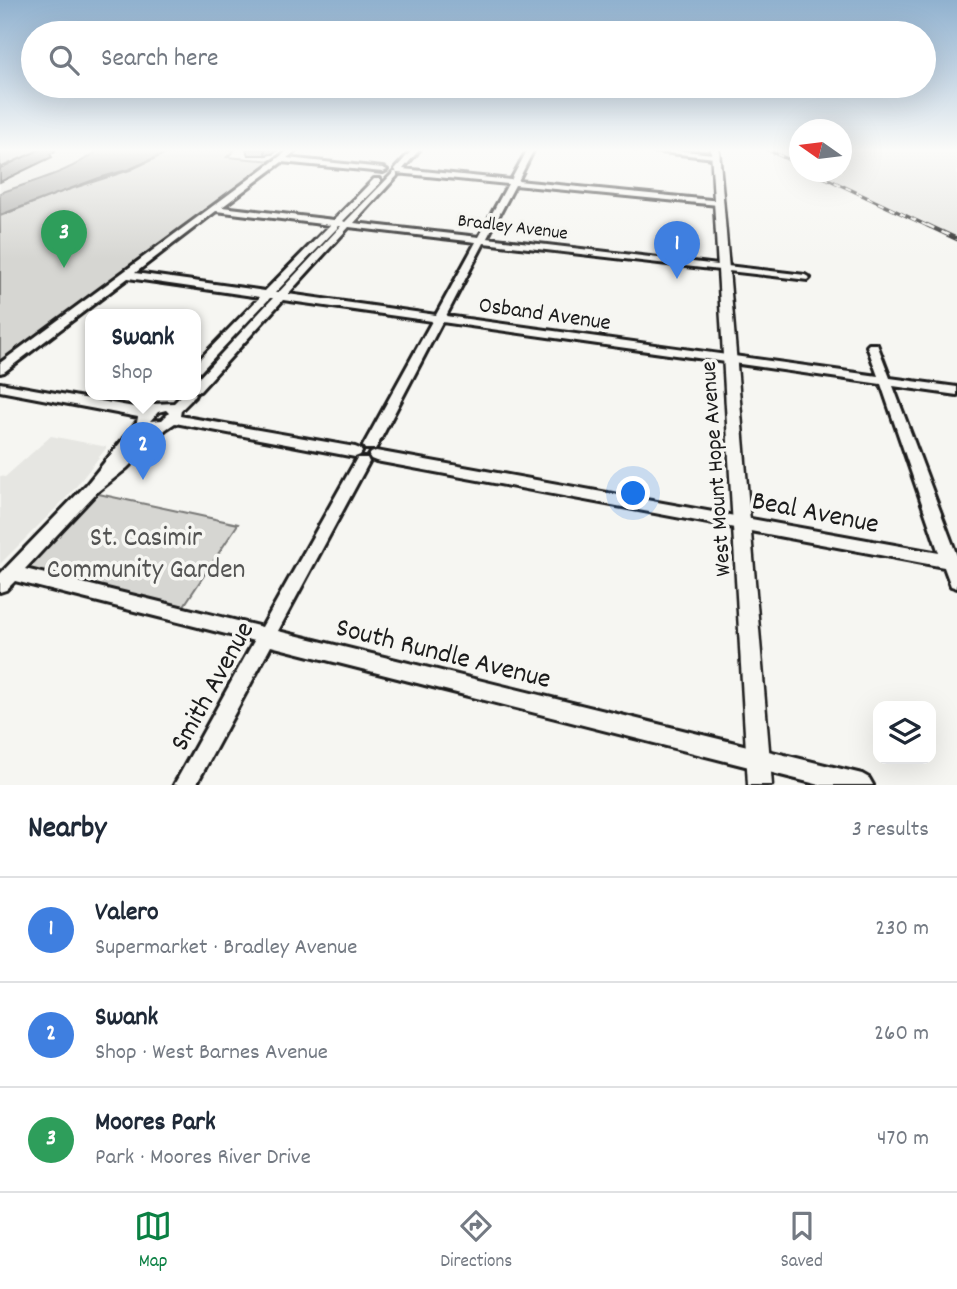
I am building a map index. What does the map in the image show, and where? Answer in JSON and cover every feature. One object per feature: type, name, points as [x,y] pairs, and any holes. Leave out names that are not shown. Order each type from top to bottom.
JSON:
[{"type":"street","points":[[0,369],[246,186]]},
{"type":"street","points":[[201,363],[337,222],[376,186]]},
{"type":"street","points":[[201,382],[380,186]]},
{"type":"street","name":"Smith Avenue","points":[[185,785],[512,186]]},
{"type":"street","points":[[541,186],[718,202]]},
{"type":"street","name":"West Mount Hope Avenue","points":[[717,186],[760,785]]},
{"type":"street","name":"Bradley Avenue","points":[[216,208],[723,266],[806,278]]},
{"type":"street","name":"Osband Avenue","points":[[127,275],[957,391]]},
{"type":"street","points":[[873,346],[954,563],[957,580]]},
{"type":"street","points":[[0,387],[145,418],[152,427],[170,418]]},
{"type":"street","points":[[6,579],[92,488],[145,418],[166,400]]},
{"type":"street","points":[[92,488],[122,464],[185,400]]},
{"type":"street","points":[[159,407],[170,418]]},
{"type":"street","name":"Beal Avenue","points":[[170,418],[954,563]]},
{"type":"street","name":"South Rundle Avenue","points":[[6,579],[267,636],[862,785]]},
{"type":"shaded area","points":[[0,186],[21,186],[0,193]]},
{"type":"shaded area","points":[[22,186],[79,186],[0,215],[0,193]]},
{"type":"shaded area","points":[[846,186],[957,186],[957,237]]},
{"type":"shaded area","points":[[51,436],[107,447],[71,493],[0,564],[0,476],[5,477]]},
{"type":"green space","points":[[81,186],[241,186],[0,363],[0,216]]},
{"type":"green space","name":"St. Casimir Community Garden","points":[[94,493],[238,524],[183,607],[25,568]]},
{"type":"railway","points":[[842,186],[930,227]]},
{"type":"railway","points":[[927,225],[957,239]]},
{"type":"place","name":"Moores Park","points":[[64,268]]},
{"type":"place","name":"Valero","points":[[677,279]]},
{"type":"place","name":"Swank","points":[[143,480]]}]
